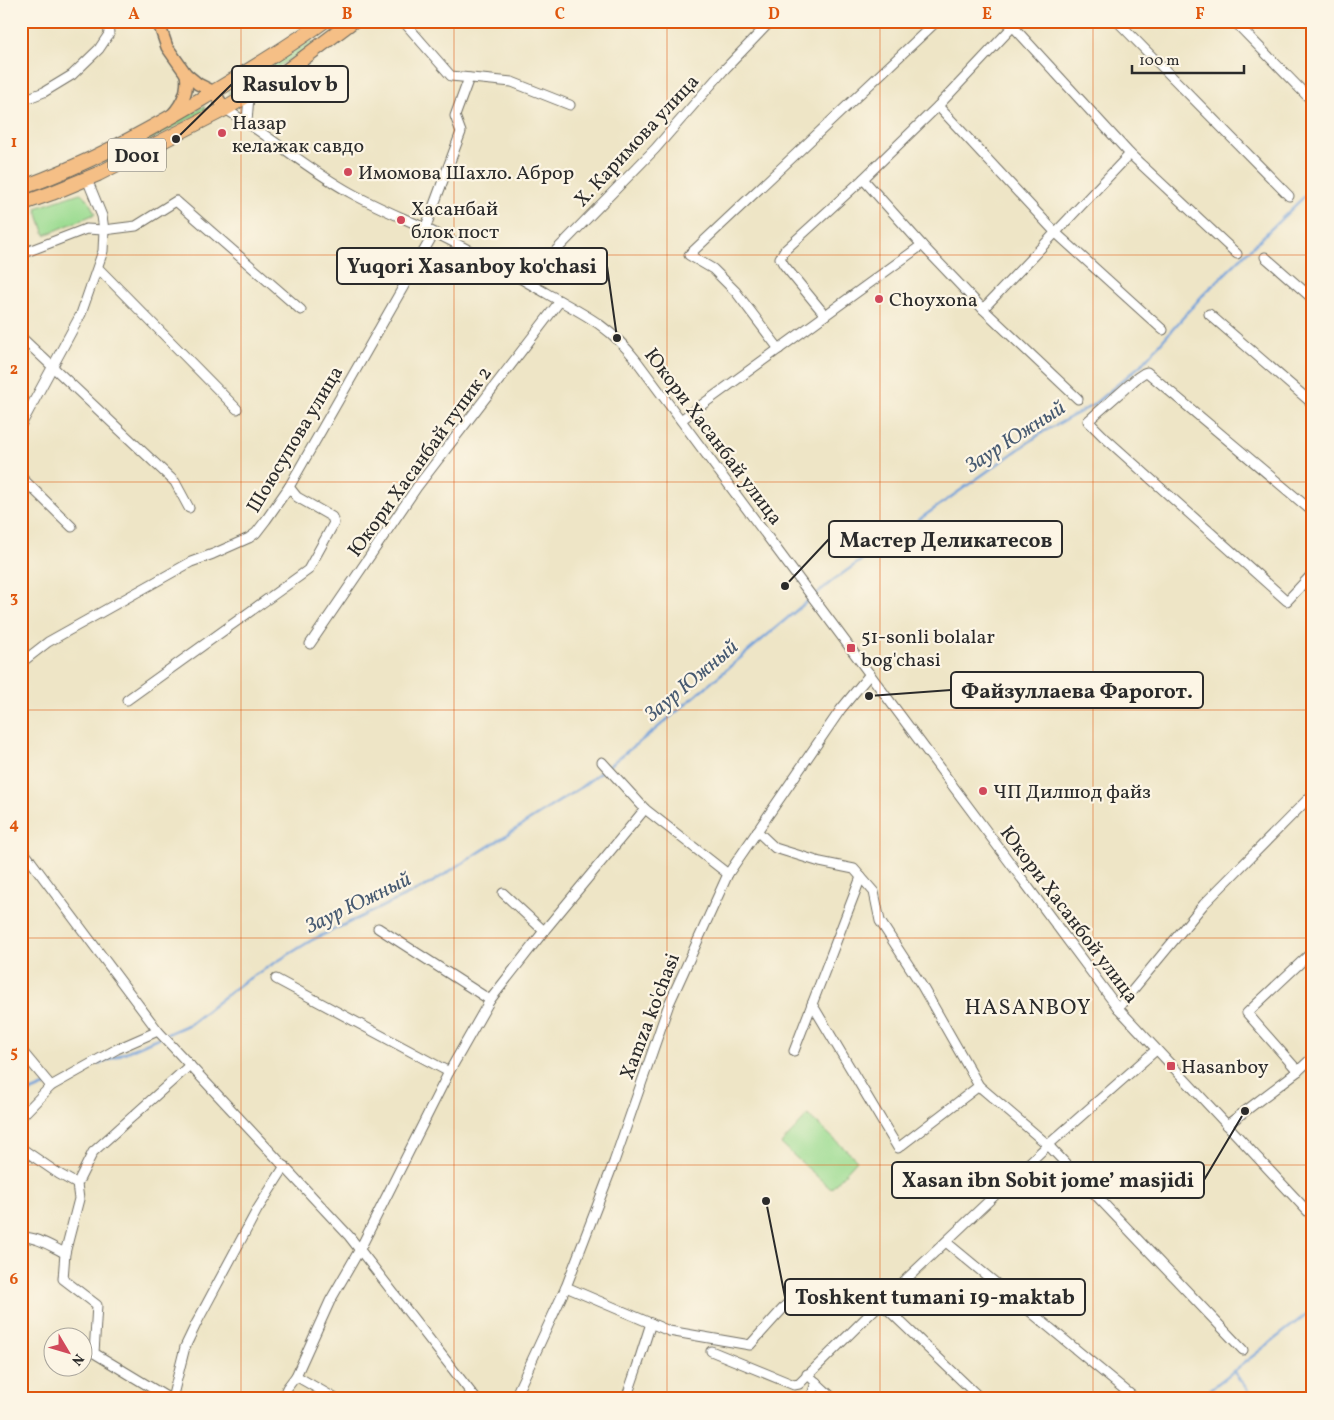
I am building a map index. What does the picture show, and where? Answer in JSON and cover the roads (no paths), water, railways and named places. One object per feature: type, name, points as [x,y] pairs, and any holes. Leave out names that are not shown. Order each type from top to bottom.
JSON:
[{"type":"highway","name":"D001","points":[[21,204],[52,194],[92,177],[249,96],[353,21]]},
{"type":"highway","name":"D001","points":[[21,188],[91,159],[169,118],[263,62],[320,23]]},
{"type":"highway","points":[[320,23],[326,41]]},
{"type":"highway","points":[[91,159],[92,177]]},
{"type":"main road","points":[[158,21],[167,47],[186,74],[198,84],[214,92],[225,109]]},
{"type":"main road","points":[[169,118],[178,108],[184,97],[187,86],[186,74]]},
{"type":"street","points":[[21,101],[44,92],[72,75],[99,49],[109,34],[108,21]]},
{"type":"street","points":[[403,21],[451,76],[512,82],[570,106]]},
{"type":"street","name":"Х. Каримова улица","points":[[529,283],[534,273],[655,149],[723,71],[771,21]]},
{"type":"street","points":[[779,348],[736,292],[713,269],[689,255],[937,21]]},
{"type":"street","points":[[1117,21],[1290,196]]},
{"type":"street","points":[[1234,21],[1313,102]]},
{"type":"street","points":[[825,315],[784,265],[780,258],[784,251],[863,179],[938,106],[1013,23],[1130,154],[1237,254]]},
{"type":"street","name":"Шоюсупова улица","points":[[21,663],[48,642],[191,562],[214,554],[248,538],[266,520],[289,487],[430,230],[461,132],[455,116],[469,78]]},
{"type":"street","points":[[247,122],[249,96]]},
{"type":"street","points":[[938,106],[1056,233],[1163,330]]},
{"type":"street","name":"Юкори Хасанбай улица","points":[[225,109],[349,192],[382,210],[430,230],[529,283],[595,320],[614,335],[630,352],[806,587]]},
{"type":"street","points":[[983,309],[1130,154]]},
{"type":"street","points":[[21,424],[81,314],[103,251],[104,230],[102,216],[92,177]]},
{"type":"street","points":[[863,179],[983,309],[1078,399]]},
{"type":"street","points":[[21,254],[86,229],[104,230],[136,226],[176,201],[301,310]]},
{"type":"street","points":[[681,420],[922,245]]},
{"type":"street","points":[[1265,257],[1313,298]]},
{"type":"street","points":[[98,268],[237,409]]},
{"type":"street","name":"Юкори Хасанбай тупик 2","points":[[310,644],[417,487],[560,301]]},
{"type":"street","points":[[1209,314],[1313,404]]},
{"type":"street","points":[[21,337],[175,482],[189,508]]},
{"type":"street","points":[[1313,512],[1147,372],[1138,377],[1088,421],[1287,601],[1313,573]]},
{"type":"street","points":[[21,478],[72,527]]},
{"type":"street","points":[[126,700],[308,570],[334,523],[332,517],[297,498],[289,487]]},
{"type":"street","name":"Юкори Хасанбой улица","points":[[806,587],[1118,1008],[1313,1217]]},
{"type":"street","name":"Xamza ko'chasi","points":[[514,1399],[566,1287],[614,1162],[669,1004],[728,874],[841,709],[870,674]]},
{"type":"street","points":[[602,762],[645,809],[728,874]]},
{"type":"street","points":[[1118,1008],[1204,904],[1313,794]]},
{"type":"street","points":[[282,1399],[296,1376],[330,1301],[360,1249],[449,1072],[490,1000],[544,931],[645,809]]},
{"type":"street","points":[[757,831],[775,848],[820,862],[854,869],[874,892],[880,921],[922,986],[979,1086],[1048,1145],[1243,1350]]},
{"type":"street","points":[[21,848],[158,1031],[360,1249],[476,1399]]},
{"type":"street","points":[[21,867],[30,860]]},
{"type":"street","points":[[794,1051],[860,876]]},
{"type":"street","points":[[503,893],[544,931]]},
{"type":"street","points":[[378,928],[490,1000]]},
{"type":"street","points":[[1298,1071],[1247,1013],[1313,952]]},
{"type":"street","points":[[276,979],[449,1072]]},
{"type":"street","points":[[812,1004],[898,1148],[979,1086]]},
{"type":"street","points":[[21,1118],[51,1086],[117,1049],[158,1031]]},
{"type":"street","points":[[21,1050],[51,1086]]},
{"type":"street","points":[[711,1351],[794,1385],[799,1384],[807,1374],[1048,1145],[1156,1050]]},
{"type":"street","points":[[1226,1125],[1298,1071],[1313,1057]]},
{"type":"street","points":[[190,1065],[93,1152],[77,1184],[79,1199],[65,1253],[63,1279],[96,1305],[94,1353],[171,1399],[185,1347],[197,1322],[257,1210],[285,1166]]},
{"type":"street","points":[[21,1148],[77,1184]]},
{"type":"street","points":[[21,1237],[34,1239],[65,1253]]},
{"type":"street","points":[[946,1242],[1136,1399]]},
{"type":"street","points":[[566,1287],[669,1331],[750,1345],[805,1284]]},
{"type":"street","points":[[881,1303],[981,1399]]},
{"type":"street","points":[[626,1399],[651,1323]]},
{"type":"street","points":[[807,1374],[834,1399]]},
{"type":"street","points":[[296,1376],[336,1399]]},
{"type":"street","points":[[811,1399],[816,1382]]},
{"type":"waterway","name":"Заур Южный","points":[[814,596],[832,581],[1043,432],[1093,405],[1142,364],[1202,296],[1313,190]]},
{"type":"waterway","name":"Заур Южный","points":[[165,1035],[190,1024],[242,983],[312,940],[428,885],[580,788],[656,729],[810,599]]},
{"type":"waterway","name":"Заур Южный","points":[[99,1064],[160,1037]]},
{"type":"waterway","name":"Заур Южный","points":[[21,1096],[47,1085]]},
{"type":"waterway","points":[[1198,1399],[1313,1309]]},
{"type":"waterway","points":[[1233,1371],[1255,1399]]},
{"type":"place","name":"Назар келажак савдо","points":[[222,133]]},
{"type":"place","name":"Rasulov b","points":[[176,139]]},
{"type":"place","name":"Имомова Шахло. Аброр","points":[[348,172]]},
{"type":"place","name":"Хасанбай блок пост","points":[[401,220]]},
{"type":"place","name":"Choyxona","points":[[879,299]]},
{"type":"place","name":"Yuqori Xasanboy ko'chasi","points":[[617,338]]},
{"type":"place","name":"Мастер Деликатесов","points":[[785,586]]},
{"type":"place","name":"51-sonli bolalar bog'chasi","points":[[851,648]]},
{"type":"place","name":"Файзуллаева Фарогот.","points":[[869,696]]},
{"type":"place","name":"ЧП Дилшод файз","points":[[983,791]]},
{"type":"place","name":"Hasanboy","points":[[1171,1066]]},
{"type":"place","name":"Xasan ibn Sobit jome’ masjidi","points":[[1245,1111]]},
{"type":"place","name":"Toshkent tumani 19-maktab","points":[[766,1201]]},
{"type":"district","name":"HASANBOY","points":[[1028,1006]]}]
